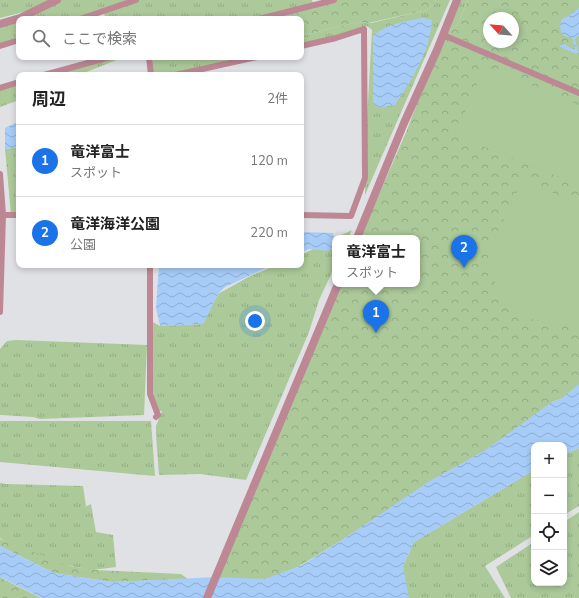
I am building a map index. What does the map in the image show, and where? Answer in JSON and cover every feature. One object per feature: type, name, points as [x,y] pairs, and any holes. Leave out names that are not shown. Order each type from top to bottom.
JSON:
[{"type":"street","points":[[24,16],[57,0]]},
{"type":"street","points":[[89,16],[136,0]]},
{"type":"street","points":[[271,16],[334,0]]},
{"type":"street","points":[[358,235],[404,123],[443,35],[456,0]]},
{"type":"street","points":[[0,24],[16,19]]},
{"type":"street","points":[[304,45],[336,38],[364,29],[365,178],[351,216],[304,215]]},
{"type":"street","points":[[443,35],[579,92]]},
{"type":"street","points":[[0,46],[16,41]]},
{"type":"street","points":[[55,72],[99,60]]},
{"type":"street","points":[[149,60],[151,72]]},
{"type":"street","points":[[189,72],[243,60]]},
{"type":"street","points":[[0,88],[16,83]]},
{"type":"street","points":[[0,174],[3,215],[0,312]]},
{"type":"street","points":[[3,215],[16,215]]},
{"type":"street","points":[[150,268],[150,394],[158,415],[156,417]]},
{"type":"street","points":[[208,598],[337,287]]},
{"type":"green space","points":[[0,0],[307,0],[309,6],[269,16],[105,16],[104,11],[89,16],[19,16],[31,10],[0,18]]},
{"type":"green space","points":[[307,0],[312,0],[314,6],[334,0],[436,0],[435,3],[427,10],[368,23],[358,22],[304,35],[304,16],[269,16],[309,5]]},
{"type":"green space","points":[[436,0],[450,0],[365,195],[365,155],[372,30],[367,26],[304,45],[304,35],[358,22],[371,23],[427,10],[435,3]]},
{"type":"green space","points":[[456,0],[468,0],[457,25],[443,35]]},
{"type":"green space","points":[[468,0],[579,0],[579,386],[561,399],[552,402],[550,407],[482,453],[438,477],[373,521],[291,571],[265,579],[216,579],[339,287],[420,287],[420,235],[361,235],[407,130],[443,35],[457,25]]},
{"type":"green space","points":[[16,17],[16,41],[0,46],[0,25]]},
{"type":"green space","points":[[101,60],[116,60],[86,72],[57,72]]},
{"type":"green space","points":[[152,60],[242,60],[184,72],[151,72]]},
{"type":"green space","points":[[485,66],[579,105],[579,185],[455,135]]},
{"type":"green space","points":[[16,84],[16,101],[0,107],[0,88]]},
{"type":"green space","points":[[16,147],[16,215],[11,215],[5,149]]},
{"type":"green space","points":[[523,179],[579,205],[579,323],[577,325],[555,324],[529,318],[500,305],[492,271],[492,244]]},
{"type":"green space","points":[[352,230],[350,235],[342,235]]},
{"type":"green space","points":[[332,240],[332,272],[319,300],[309,332],[246,480],[200,474],[159,475],[156,426],[162,411],[156,411],[151,398],[151,321],[160,326],[203,324],[218,294],[252,275],[270,268],[304,268],[304,254]]},
{"type":"green space","points":[[16,340],[147,345],[144,415],[40,419],[33,417],[0,415],[0,349],[7,341]]},
{"type":"green space","points":[[0,421],[151,421],[155,476],[0,462]]},
{"type":"green space","points":[[579,448],[579,506],[567,513],[567,478],[567,454]]},
{"type":"green space","points":[[531,472],[531,537],[485,566],[505,598],[406,598],[403,566],[414,542]]},
{"type":"green space","points":[[0,483],[83,486],[86,506],[83,508],[91,504],[96,532],[113,535],[116,567],[93,570],[66,565],[8,543],[0,538]]},
{"type":"green space","points":[[579,512],[579,598],[511,598],[496,567],[531,544],[531,586],[567,586],[567,520]]},
{"type":"green space","points":[[0,539],[70,566],[96,570],[181,574],[188,579],[112,582],[54,573],[0,546]]},
{"type":"green space","points":[[0,577],[5,580],[41,598],[0,598]]},
{"type":"water","points":[[579,8],[579,35],[575,39],[579,54],[577,54],[560,47],[561,43],[564,43],[570,48],[575,49],[572,37],[565,36],[561,32],[560,26],[562,19]]},
{"type":"water","points":[[423,18],[432,20],[431,32],[419,65],[395,105],[379,108],[373,103],[373,36],[390,26]]},
{"type":"water","points":[[16,122],[16,147],[5,149],[5,128]]},
{"type":"water","points":[[304,232],[333,233],[332,248],[329,251],[309,249],[304,251]]},
{"type":"water","points":[[159,268],[266,268],[225,287],[218,294],[203,324],[160,326],[156,308]]},
{"type":"water","points":[[579,384],[579,448],[567,454],[567,442],[531,442],[531,472],[414,542],[403,566],[409,598],[42,598],[0,577],[0,546],[54,573],[112,582],[217,577],[265,579],[302,565],[428,482],[487,449],[552,402],[561,399]]},
{"type":"place","name":"竜洋海洋公園","points":[[464,268]]},
{"type":"place","name":"竜洋富士","points":[[376,333]]}]
